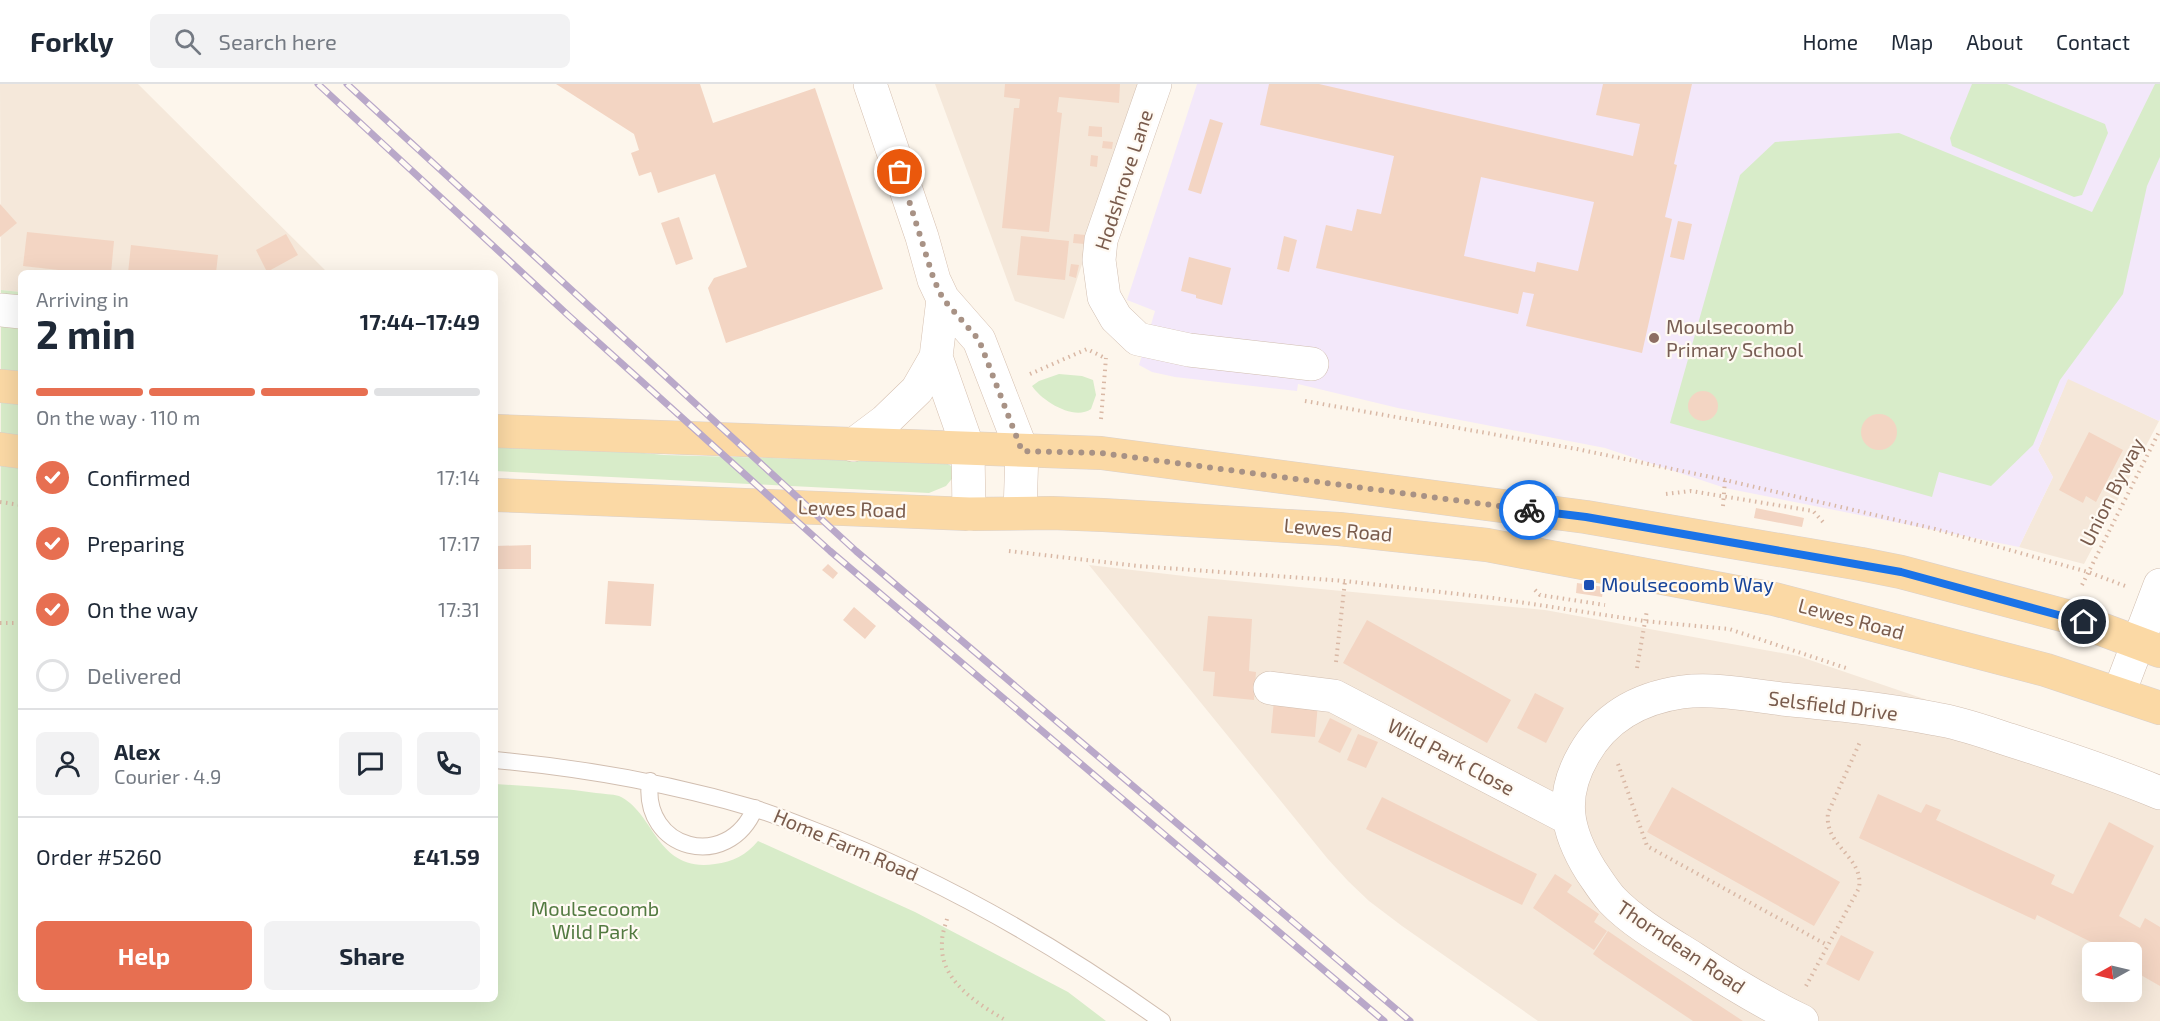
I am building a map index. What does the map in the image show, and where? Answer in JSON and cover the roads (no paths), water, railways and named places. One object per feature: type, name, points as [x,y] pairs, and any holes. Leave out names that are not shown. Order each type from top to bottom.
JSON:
[{"type":"main road","points":[[0,386],[18,388]]},
{"type":"main road","points":[[498,431],[1101,453],[1609,521],[1901,572],[2066,616],[2149,646]]},
{"type":"main road","points":[[0,449],[18,452]]},
{"type":"main road","name":"Lewes Road","points":[[498,495],[969,514],[1103,515],[1339,529],[1487,545],[1774,599],[2046,670],[2160,708]]},
{"type":"street","points":[[870,84],[922,237],[934,280],[943,299],[979,340],[1022,451],[1020,513]]},
{"type":"street","name":"Hodshrove Lane","points":[[1155,84],[1101,240],[1099,269],[1107,303],[1126,330],[1141,341],[1189,350],[1312,364]]},
{"type":"street","points":[[853,444],[885,421],[916,390],[936,357],[943,299]]},
{"type":"street","points":[[0,310],[18,312]]},
{"type":"street","points":[[936,357],[968,448],[969,514]]},
{"type":"street","points":[[2119,693],[2149,646],[2157,591]]},
{"type":"street","name":"Wild Park Close","points":[[1270,688],[1334,696],[1568,818]]},
{"type":"street","name":"Selsfield Drive","points":[[1568,818],[1570,794],[1580,761],[1590,743],[1603,728],[1631,707],[1661,696],[1684,692],[1706,692],[1868,708],[1938,719],[2108,772],[2160,793]]},
{"type":"street","name":"Thorndean Road","points":[[1568,818],[1571,831],[1585,861],[1612,900],[1671,944],[1731,983],[1796,1018]]},
{"type":"lane","name":"Home Farm Road","points":[[498,760],[566,767],[650,781],[755,808],[855,846],[956,893],[1056,951],[1162,1021]]},
{"type":"lane","points":[[650,781],[649,801],[657,821],[670,836],[692,846],[711,846],[729,840],[743,829],[755,808]]},
{"type":"railway","points":[[318,84],[569,316],[830,551],[1384,1021]]},
{"type":"railway","points":[[347,84],[856,551],[1410,1021]]},
{"type":"place","name":"Moulsecoomb Primary School","points":[[1654,338]]},
{"type":"place","name":"Moulsecoomb Way","points":[[1589,585]]},
{"type":"park label","name":"Moulsecoomb Wild Park","points":[[595,920]]}]
